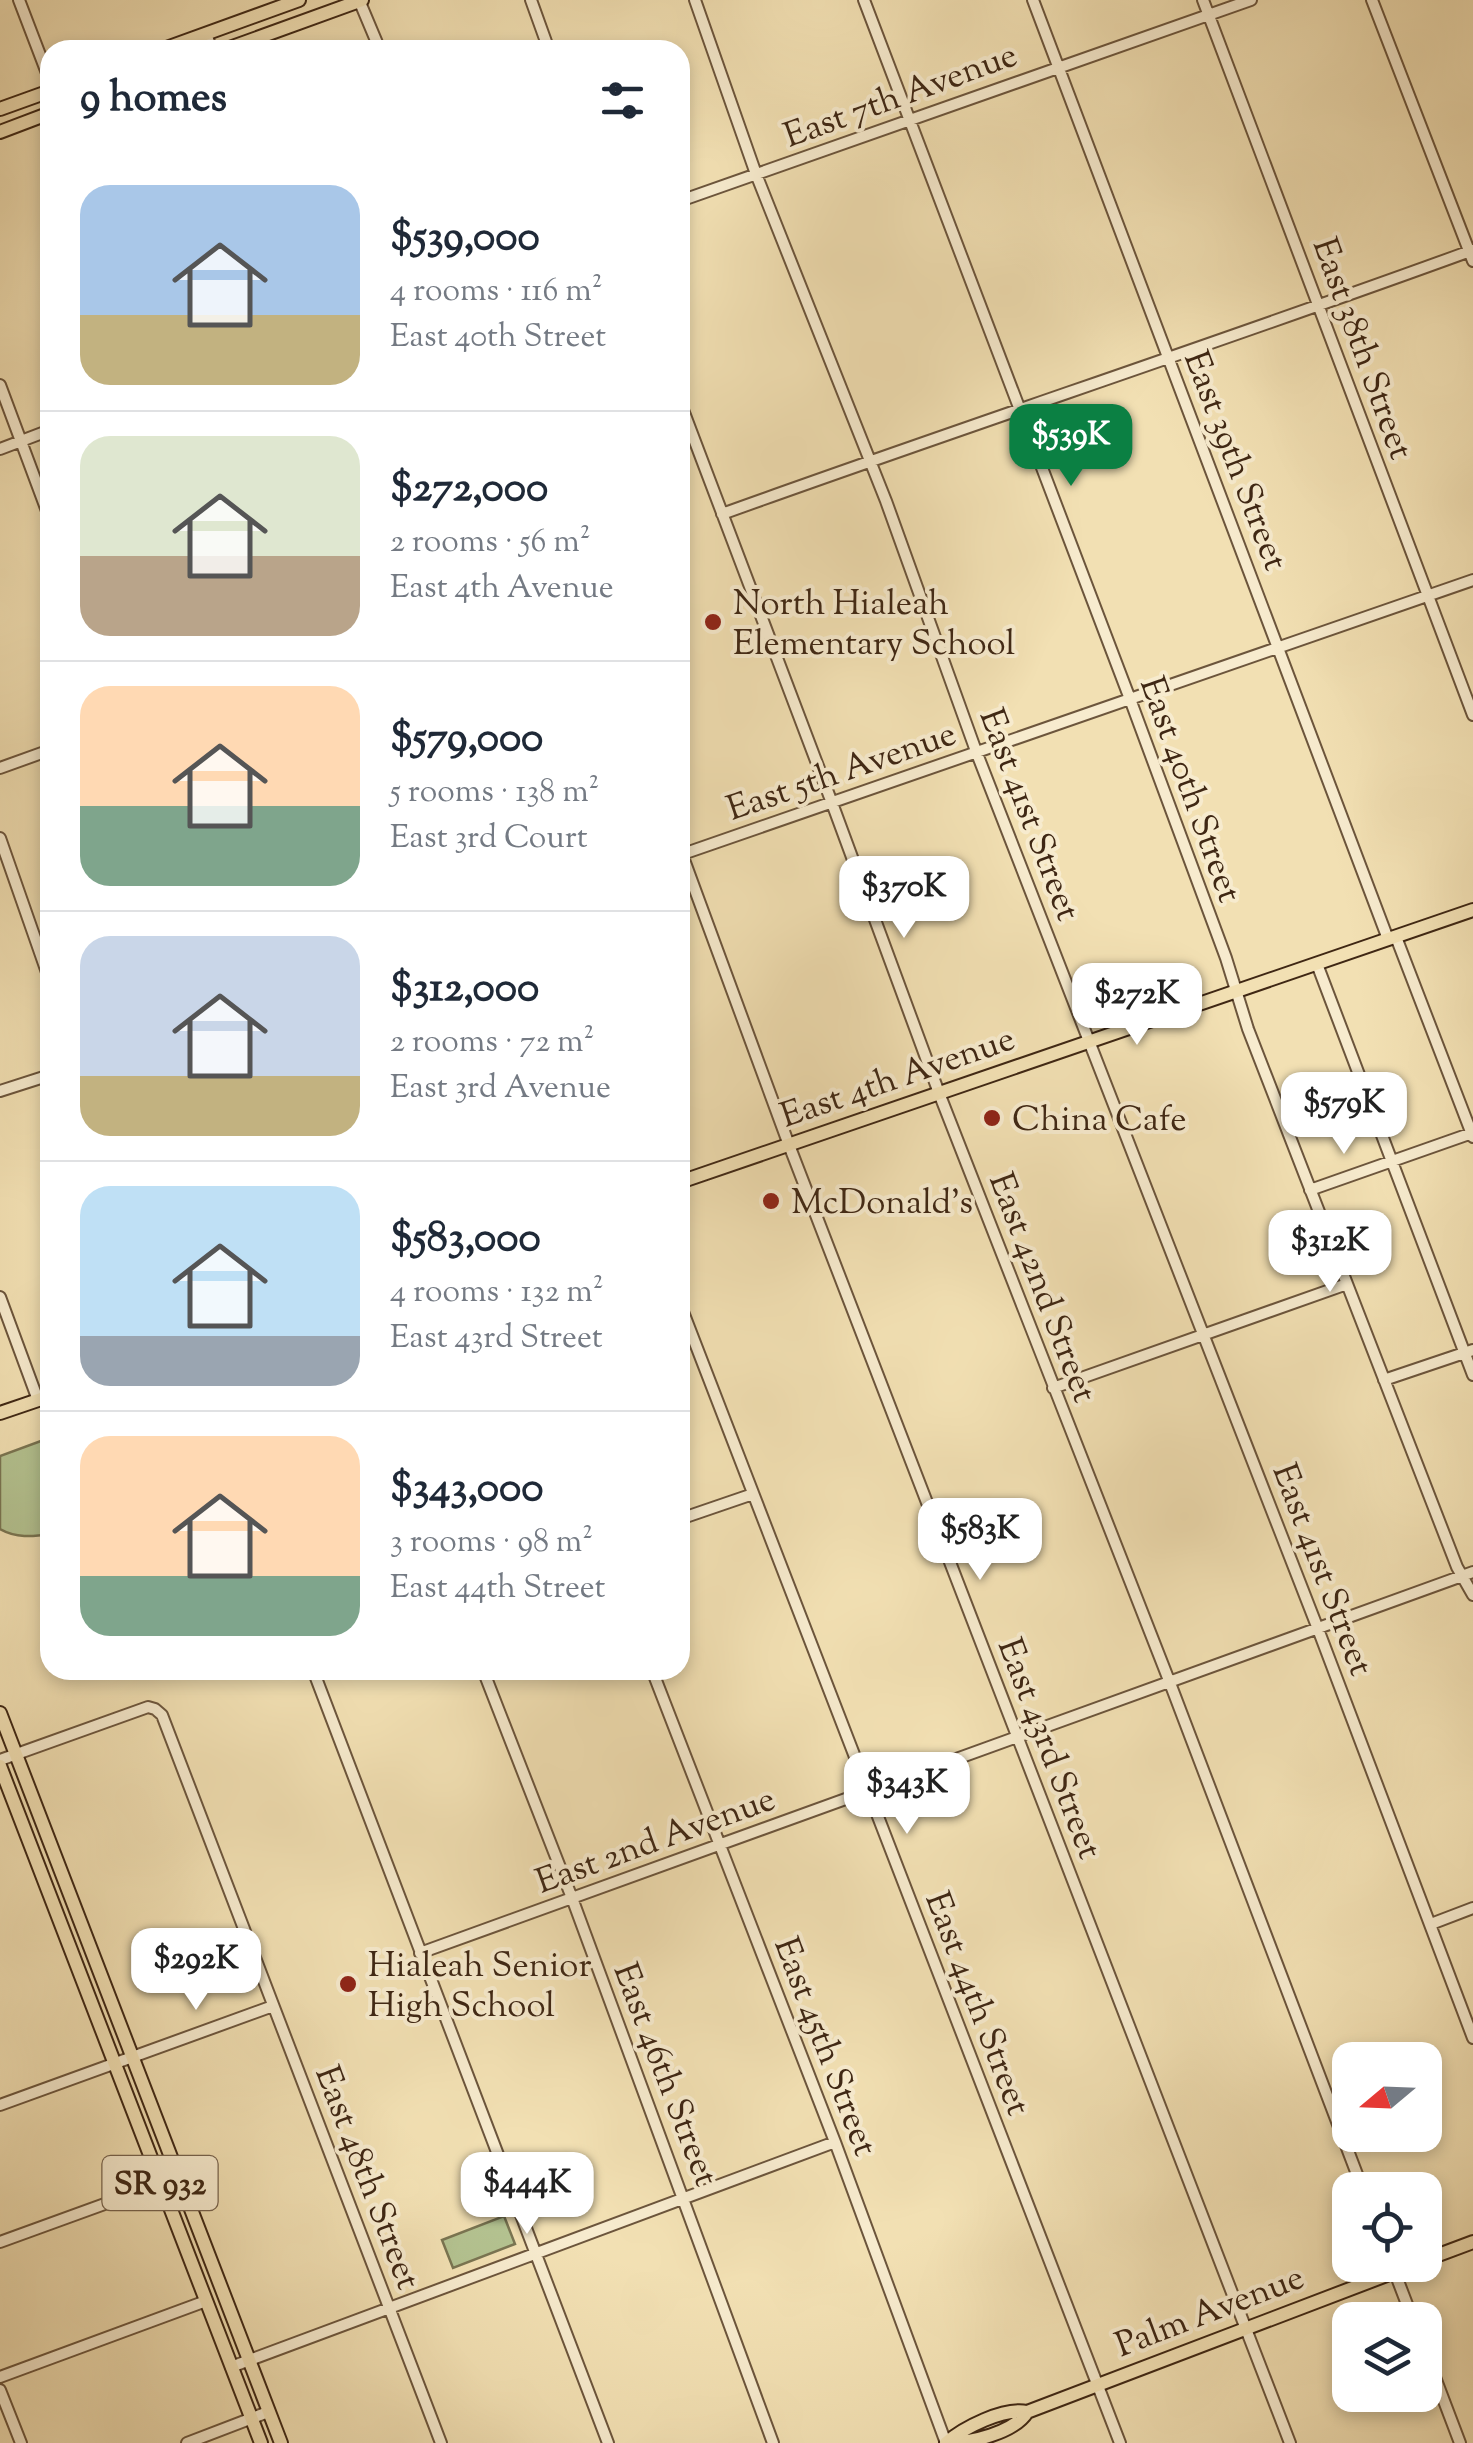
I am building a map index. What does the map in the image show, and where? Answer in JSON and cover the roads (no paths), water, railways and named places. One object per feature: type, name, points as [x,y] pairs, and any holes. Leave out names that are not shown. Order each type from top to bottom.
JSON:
[{"type":"main road","points":[[189,40],[298,0]]},
{"type":"main road","points":[[251,40],[360,0]]},
{"type":"main road","points":[[0,109],[40,94]]},
{"type":"main road","points":[[0,132],[40,118]]},
{"type":"main road","name":"East 4th Avenue","points":[[690,1179],[1473,910]]},
{"type":"main road","points":[[0,1413],[40,1399]]},
{"type":"main road","name":"SR 932","points":[[0,1713],[280,2443]]},
{"type":"main road","name":"SR 932","points":[[0,1763],[260,2443]]},
{"type":"main road","points":[[1442,2254],[1473,2242]]},
{"type":"main road","name":"Palm Avenue","points":[[946,2443],[962,2430],[1016,2410],[1027,2412],[1359,2282]]},
{"type":"street","points":[[19,0],[40,55]]},
{"type":"street","points":[[360,0],[376,40]]},
{"type":"street","points":[[531,0],[545,40]]},
{"type":"street","name":"East 41st Street","points":[[695,0],[756,174],[870,461],[976,751],[1473,2038]]},
{"type":"street","name":"East 40th Street","points":[[864,0],[1130,699],[1310,1190],[1457,1567],[1468,1573],[1473,1595]]},
{"type":"street","name":"East 39th Street","points":[[1033,0],[1278,648],[1472,1135]]},
{"type":"street","name":"East 38th Street","points":[[1202,0],[1473,716]]},
{"type":"street","name":"East 7th Avenue","points":[[690,198],[1251,0]]},
{"type":"street","points":[[722,514],[1472,254],[1372,0]]},
{"type":"street","points":[[206,34],[208,40]]},
{"type":"street","points":[[0,385],[40,493]]},
{"type":"street","name":"East 42nd Street","points":[[690,429],[938,1094],[1170,1683],[1356,2172]]},
{"type":"street","points":[[0,448],[40,434]]},
{"type":"street","name":"East 5th Avenue","points":[[690,850],[1473,580]]},
{"type":"street","points":[[0,768],[40,754]]},
{"type":"street","points":[[0,838],[40,953]]},
{"type":"street","name":"East 43rd Street","points":[[690,877],[789,1145],[1290,2443]]},
{"type":"street","points":[[1317,964],[1390,1161],[1469,1351],[1473,1376]]},
{"type":"street","points":[[0,1091],[40,1078]]},
{"type":"street","points":[[1310,1190],[1472,1135]]},
{"type":"street","points":[[1054,1388],[1347,1284]]},
{"type":"street","points":[[0,1297],[40,1389]]},
{"type":"street","name":"East 44th Street","points":[[690,1330],[1120,2443]]},
{"type":"street","points":[[1384,1380],[1469,1351]]},
{"type":"street","points":[[690,1516],[753,1494]]},
{"type":"street","name":"East 2nd Avenue","points":[[420,1952],[1468,1573]]},
{"type":"street","points":[[316,1680],[608,2443]]},
{"type":"street","name":"East 46th Street","points":[[486,1680],[572,1898],[773,2443]]},
{"type":"street","name":"East 45th Street","points":[[656,1680],[835,2142],[946,2443]]},
{"type":"street","name":"East 48th Street","points":[[16,1754],[148,1707],[162,1716],[442,2443]]},
{"type":"street","points":[[0,1763],[16,1754]]},
{"type":"street","points":[[1430,1924],[1473,1908]]},
{"type":"street","points":[[0,2105],[273,2006]]},
{"type":"street","points":[[231,2367],[835,2142]]},
{"type":"street","points":[[0,2242],[179,2178]]},
{"type":"street","points":[[0,2377],[206,2302]]},
{"type":"street","points":[[0,2390],[21,2443]]},
{"type":"street","points":[[1442,2396],[1460,2443]]},
{"type":"street","points":[[186,2443],[268,2412]]},
{"type":"place","name":"North Hialeah Elementary School","points":[[713,622]]},
{"type":"place","name":"China Cafe","points":[[992,1118]]},
{"type":"place","name":"McDonald's","points":[[771,1201]]},
{"type":"place","name":"Hialeah Senior High School","points":[[348,1984]]}]
